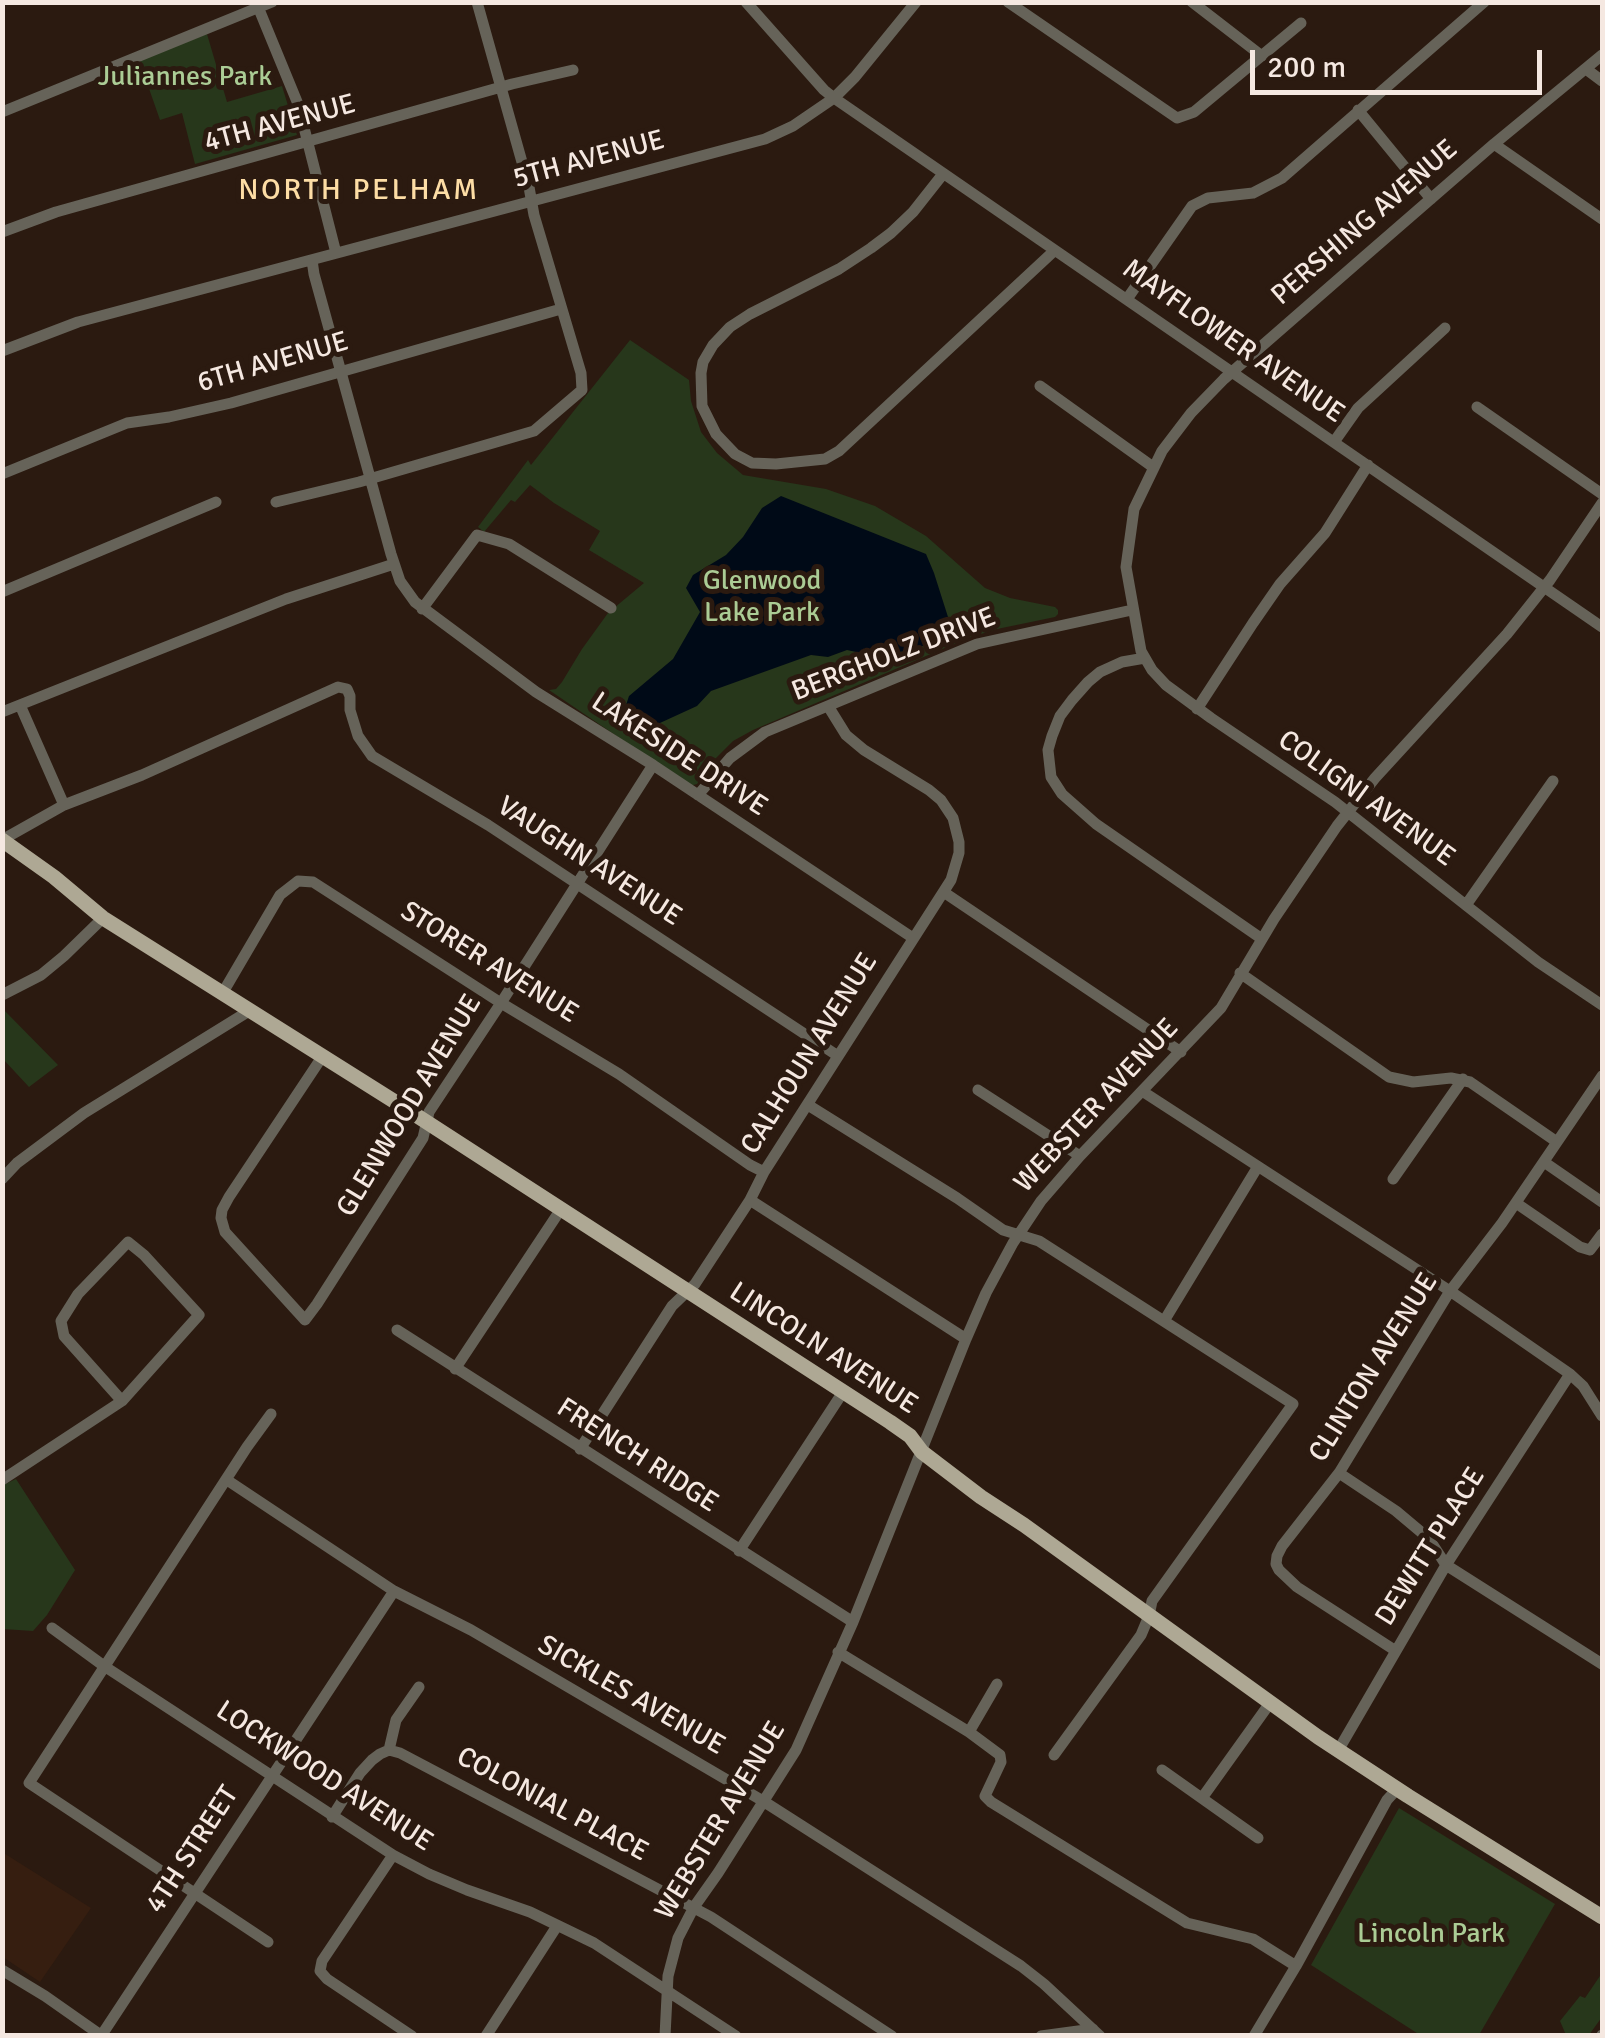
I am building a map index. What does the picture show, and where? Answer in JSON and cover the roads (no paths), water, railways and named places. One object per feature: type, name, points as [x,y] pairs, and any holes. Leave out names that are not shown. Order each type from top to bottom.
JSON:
[{"type":"main road","name":"LINCOLN AVENUE","points":[[2,840],[102,918],[426,1122],[910,1436],[922,1452],[1270,1703],[1397,1789],[1602,1917]]},
{"type":"street","points":[[2,112],[272,2]]},
{"type":"street","points":[[276,502],[534,431],[582,390],[583,382],[477,2]]},
{"type":"street","name":"5TH AVENUE","points":[[2,351],[78,322],[765,139],[793,126],[834,98],[916,2]]},
{"type":"street","points":[[1008,2],[1177,118],[1194,112],[1300,23]]},
{"type":"street","points":[[1192,2],[1262,56]]},
{"type":"street","points":[[1127,299],[1192,206],[1208,198],[1242,196],[1282,178],[1484,2]]},
{"type":"street","points":[[257,5],[296,97],[336,254]]},
{"type":"street","name":"MAYFLOWER AVENUE","points":[[754,5],[834,98],[1602,628]]},
{"type":"street","name":"PERSHING AVENUE","points":[[1132,610],[1126,567],[1130,526],[1154,467],[1174,432],[1232,372],[1602,55]]},
{"type":"street","name":"4TH AVENUE","points":[[2,232],[56,212],[573,70]]},
{"type":"street","points":[[1586,70],[1602,81]]},
{"type":"street","points":[[1358,110],[1431,200]]},
{"type":"street","points":[[1494,144],[1602,219]]},
{"type":"street","points":[[943,174],[891,233],[838,269],[730,327],[713,345],[701,373],[702,406],[716,434],[735,454],[752,462],[776,464],[825,459],[839,452],[1054,251]]},
{"type":"street","points":[[312,260],[394,564],[400,580],[422,609],[477,535],[509,544],[611,608]]},
{"type":"street","name":"6TH AVENUE","points":[[2,474],[127,424],[217,406],[561,309]]},
{"type":"street","points":[[1334,442],[1358,408],[1445,328]]},
{"type":"street","points":[[1040,386],[1154,467]]},
{"type":"street","points":[[1476,408],[1602,494]]},
{"type":"street","points":[[1197,709],[1280,584],[1325,533],[1368,465]]},
{"type":"street","points":[[2,592],[216,502]]},
{"type":"street","name":"WEBSTER AVENUE","points":[[665,2036],[666,1991],[674,1948],[694,1907],[796,1750],[966,1339],[1019,1233],[1080,1156],[1222,1008],[1310,864],[1348,812],[1508,634],[1602,503]]},
{"type":"street","points":[[2,712],[286,599],[394,564]]},
{"type":"street","name":"LAKESIDE DRIVE","points":[[422,609],[536,692],[913,938]]},
{"type":"street","name":"COLIGNI AVENUE","points":[[1132,610],[1145,658],[1166,685],[1348,812],[1538,962],[1602,1005]]},
{"type":"street","name":"BERGHOLZ DRIVE","points":[[698,795],[730,758],[765,732],[976,644],[1132,610]]},
{"type":"street","points":[[1145,658],[1122,662],[1100,672],[1072,700],[1060,716],[1048,750],[1051,777],[1062,794],[1096,824],[1262,939]]},
{"type":"street","name":"VAUGHN AVENUE","points":[[64,806],[338,687],[347,689],[358,736],[372,756],[488,825],[838,1056]]},
{"type":"street","points":[[2,840],[64,806],[20,705]]},
{"type":"street","name":"CALHOUN AVENUE","points":[[580,1449],[672,1306],[689,1291],[750,1200],[764,1172],[951,880],[959,842],[953,818],[941,800],[864,750],[846,735],[828,706]]},
{"type":"street","name":"GLENWOOD AVENUE","points":[[322,1057],[222,1210],[224,1232],[305,1320],[422,1138],[429,1112],[653,765]]},
{"type":"street","points":[[1466,905],[1553,781]]},
{"type":"street","name":"STORER AVENUE","points":[[222,994],[280,895],[290,885],[306,880],[336,894],[764,1172]]},
{"type":"street","points":[[944,893],[1181,1052]]},
{"type":"street","points":[[2,995],[41,975],[102,918]]},
{"type":"street","points":[[1240,973],[1390,1076],[1413,1082],[1463,1080],[1481,1088],[1557,1142]]},
{"type":"street","points":[[2,1179],[17,1162],[63,1128],[250,1011]]},
{"type":"street","name":"CLINTON AVENUE","points":[[1396,1651],[1298,1587],[1279,1570],[1276,1564],[1282,1546],[1339,1474],[1450,1291],[1516,1203],[1602,1076]]},
{"type":"street","points":[[1394,1179],[1463,1080]]},
{"type":"street","points":[[978,1090],[1080,1156]]},
{"type":"street","points":[[1142,1090],[1570,1374],[1584,1386],[1602,1416]]},
{"type":"street","points":[[808,1105],[1003,1230],[1039,1241],[1293,1404],[1152,1601],[1141,1635],[1054,1755]]},
{"type":"street","points":[[1544,1162],[1602,1202]]},
{"type":"street","points":[[1164,1321],[1258,1168]]},
{"type":"street","points":[[750,1200],[966,1339]]},
{"type":"street","points":[[1516,1203],[1580,1247],[1590,1250],[1602,1234]]},
{"type":"street","points":[[455,1369],[561,1209]]},
{"type":"street","points":[[2,1480],[122,1400],[199,1315],[128,1242],[78,1294],[61,1321],[64,1336],[122,1400]]},
{"type":"street","name":"FRENCH RIDGE","points":[[396,1330],[852,1622]]},
{"type":"street","name":"DEWITT PLACE","points":[[1339,1750],[1446,1565],[1570,1374]]},
{"type":"street","points":[[740,1551],[843,1392]]},
{"type":"street","points":[[268,1942],[30,1783],[270,1414]]},
{"type":"street","points":[[1339,1474],[1421,1532],[1446,1565],[1602,1664]]},
{"type":"street","name":"SICKLES AVENUE","points":[[227,1480],[394,1591],[471,1630],[763,1801],[1021,1966],[1097,2032]]},
{"type":"street","name":"4TH STREET","points":[[101,2035],[394,1591]]},
{"type":"street","name":"LOCKWOOD AVENUE","points":[[52,1628],[393,1855],[594,1943],[736,2036]]},
{"type":"street","points":[[838,1652],[1000,1754],[1002,1762],[984,1796],[991,1802],[1187,1923],[1252,1940],[1296,1966]]},
{"type":"street","points":[[969,1732],[997,1684]]},
{"type":"street","points":[[332,1817],[360,1773],[389,1750],[396,1720],[418,1687]]},
{"type":"street","points":[[1202,1798],[1270,1703]]},
{"type":"street","name":"COLONIAL PLACE","points":[[389,1750],[694,1907],[892,2036]]},
{"type":"street","points":[[1162,1770],[1258,1838]]},
{"type":"street","points":[[1254,2036],[1387,1800],[1397,1789]]},
{"type":"street","points":[[393,1855],[322,1962],[320,1971],[412,2036]]},
{"type":"street","points":[[486,2036],[558,1926]]},
{"type":"street","points":[[4,1974],[46,1996],[101,2035]]},
{"type":"street","points":[[1041,2036],[1097,2032]]},
{"type":"district","name":"NORTH PELHAM","points":[[359,191]]},
{"type":"park label","name":"Juliannes Park","points":[[185,78]]},
{"type":"park label","name":"Glenwood Lake Park","points":[[762,598]]},
{"type":"park label","name":"Lincoln Park","points":[[1431,1935]]}]
